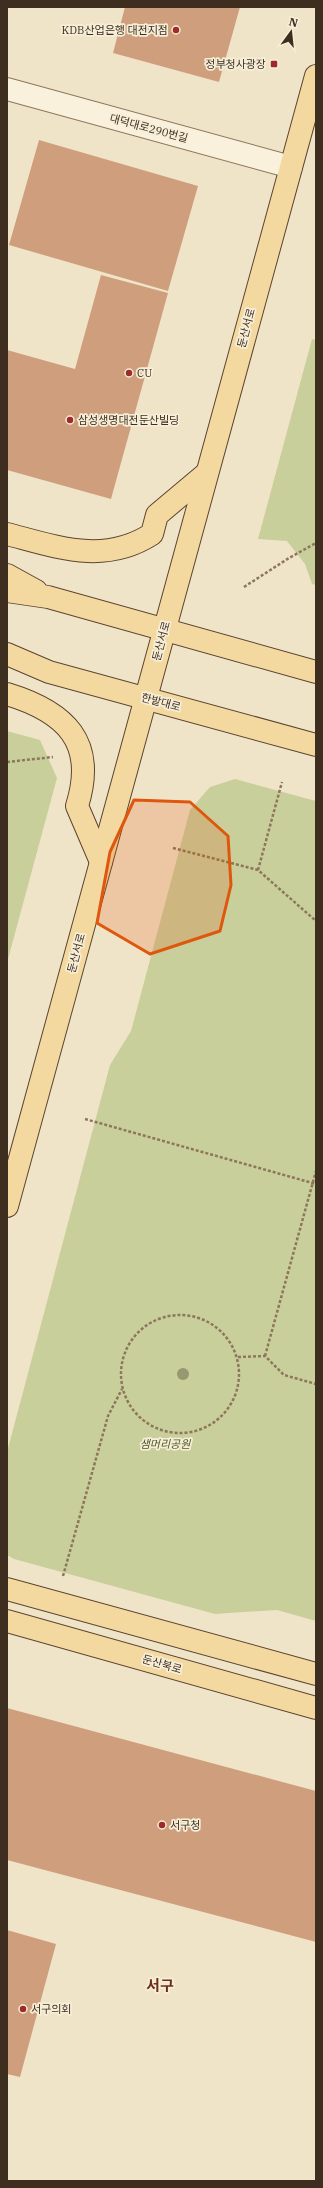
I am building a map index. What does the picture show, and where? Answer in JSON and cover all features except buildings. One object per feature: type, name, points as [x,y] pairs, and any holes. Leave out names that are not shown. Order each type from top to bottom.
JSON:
[{"type":"main road","name":"둔산서로","points":[[7,1206],[316,76]]},
{"type":"main road","points":[[7,534],[70,550],[106,552],[139,543],[152,534],[157,515],[207,473]]},
{"type":"main road","points":[[7,575],[48,597]]},
{"type":"main road","points":[[7,591],[48,597],[164,631],[316,672]]},
{"type":"main road","name":"한밭대로","points":[[7,654],[49,672],[316,745]]},
{"type":"main road","points":[[7,668],[49,672]]},
{"type":"main road","points":[[7,694],[49,710],[66,723],[76,739],[83,762],[84,784],[77,806],[101,862]]},
{"type":"main road","points":[[7,1589],[316,1674]]},
{"type":"main road","name":"둔산북로","points":[[7,1621],[316,1708]]},
{"type":"street","name":"대덕대로290번길","points":[[7,90],[291,167]]},
{"type":"path","points":[[244,587],[288,558],[316,543]]},
{"type":"path","points":[[7,762],[58,756]]},
{"type":"path","points":[[258,870],[282,782]]},
{"type":"path","points":[[174,848],[258,870],[316,922]]},
{"type":"path","points":[[85,1119],[314,1184]]},
{"type":"path","points":[[265,1356],[314,1184],[316,1171]]},
{"type":"path","points":[[179,1314],[198,1317],[215,1326],[229,1340],[238,1357],[240,1376],[236,1395],[227,1411],[213,1424],[196,1431],[177,1434],[158,1430],[147,1423],[129,1406],[122,1389],[120,1374],[122,1359],[130,1341],[143,1327],[160,1318],[179,1314]]},
{"type":"path","points":[[238,1357],[265,1356],[284,1375],[316,1384]]},
{"type":"path","points":[[63,1579],[108,1416],[122,1389]]},
{"type":"highlighted area","points":[[134,800],[190,802],[228,836],[231,885],[220,931],[150,954],[97,923],[110,852]]},
{"type":"green space","points":[[312,339],[316,340],[316,585],[312,584],[305,564],[287,541],[258,539]]},
{"type":"green space","points":[[7,731],[40,740],[57,778],[7,963]]},
{"type":"green space","name":"샘머리공원","points":[[235,779],[316,801],[316,1621],[277,1610],[215,1614],[14,1559],[7,1555],[7,1452],[110,1065],[131,1031],[190,810],[210,787]]},
{"type":"place","name":"KDB산업은행 대전지점","points":[[176,30]]},
{"type":"place","name":"정부청사광장","points":[[274,64]]},
{"type":"place","name":"CU","points":[[129,373]]},
{"type":"place","name":"삼성생명대전둔산빌딩","points":[[70,420]]},
{"type":"place","name":"서구청","points":[[162,1825]]},
{"type":"place","name":"서구의회","points":[[23,2009]]},
{"type":"district","name":"서구","points":[[160,1986]]}]
